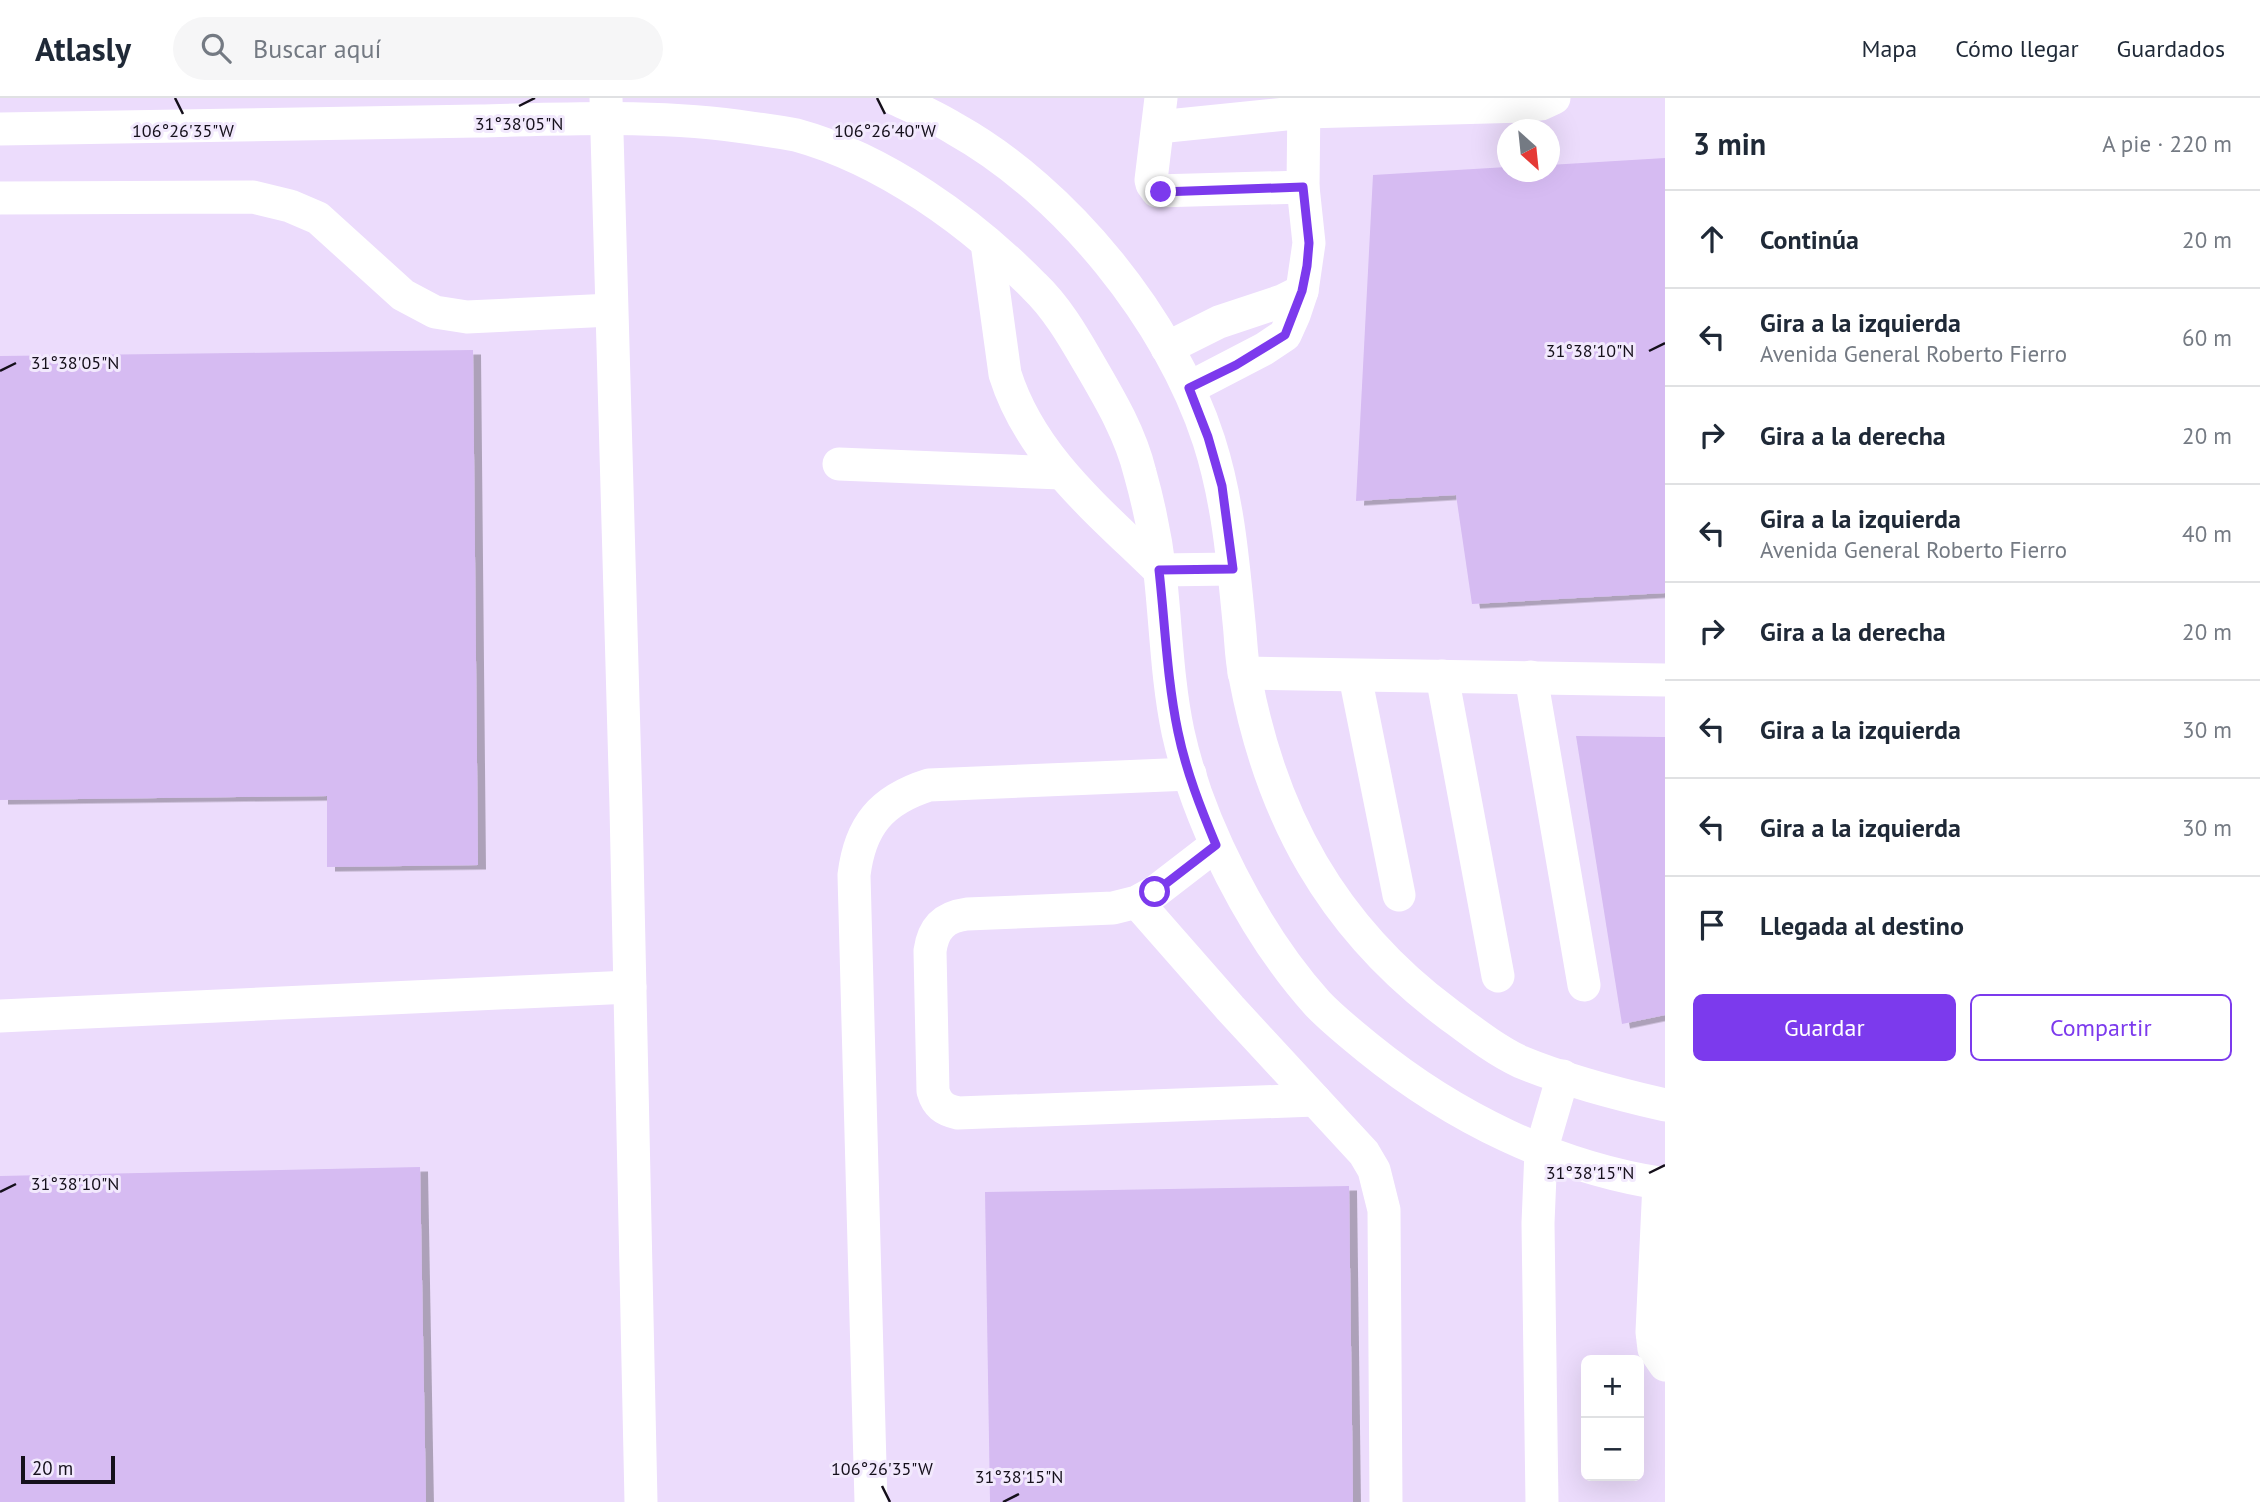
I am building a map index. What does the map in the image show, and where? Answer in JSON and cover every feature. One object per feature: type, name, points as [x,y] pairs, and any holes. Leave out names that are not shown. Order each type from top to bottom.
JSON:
[{"type":"street","points":[[894,98],[957,130],[1041,190],[1110,263],[1167,348],[1189,388],[1208,437],[1222,486],[1244,673],[1258,734],[1277,795],[1320,879],[1360,932],[1423,995],[1474,1033],[1520,1061],[1665,1105]]},
{"type":"street","points":[[1303,187],[1157,191],[1152,180],[1160,112],[1304,105],[1525,106],[1541,104],[1554,98]]},
{"type":"street","points":[[1189,388],[1236,365],[1285,335],[1302,291],[1309,243],[1303,187],[1304,105]]},
{"type":"street","points":[[0,129],[606,108],[794,135],[837,150],[882,169],[987,243],[1037,288],[1068,327],[1111,399],[1129,437],[1139,468],[1159,570],[1178,734],[1216,845],[1245,900],[1265,932],[1326,1011],[1386,1062],[1439,1098],[1492,1128],[1541,1151],[1593,1170],[1662,1183],[1653,1332],[1654,1349],[1665,1365]]},
{"type":"street","points":[[606,108],[641,1502]]},
{"type":"street","points":[[0,198],[253,197],[290,206],[318,218],[403,295],[435,312],[467,317],[611,310]]},
{"type":"street","points":[[987,243],[1009,384],[1021,416],[1061,473],[1159,570],[1233,569]]},
{"type":"street","points":[[1167,348],[1219,322],[1282,301],[1302,291]]},
{"type":"street","points":[[839,464],[1061,473]]},
{"type":"street","points":[[1244,673],[1665,680]]},
{"type":"street","points":[[1355,676],[1399,895]]},
{"type":"street","points":[[1442,676],[1498,976]]},
{"type":"street","points":[[1531,677],[1584,985]]},
{"type":"street","points":[[871,1502],[854,875],[857,852],[864,833],[892,801],[909,791],[929,785],[1190,774]]},
{"type":"street","points":[[1216,845],[1155,892],[1137,902],[1113,908],[967,914],[954,916],[936,930],[930,951],[933,1091],[936,1100],[942,1107],[958,1113],[1315,1100]]},
{"type":"street","points":[[1137,902],[1364,1153],[1374,1170],[1384,1210],[1386,1502]]},
{"type":"street","points":[[0,1016],[630,986]]},
{"type":"street","points":[[1542,1502],[1537,1295],[1541,1151],[1563,1076]]},
{"type":"shaded area","points":[[0,98],[1665,98],[1665,1502],[0,1502]]},
{"type":"building","points":[[1665,158],[1665,593],[1472,604],[1456,495],[1356,501],[1373,175],[1497,168],[1497,182],[1560,182],[1560,164]]},
{"type":"building","points":[[473,350],[478,865],[327,867],[327,796],[0,800],[0,356]]},
{"type":"building","points":[[1576,736],[1665,737],[1665,1015],[1622,1024]]},
{"type":"building","points":[[420,1167],[426,1502],[0,1502],[0,1176]]},
{"type":"building","points":[[1349,1186],[1353,1502],[990,1502],[985,1192]]},
{"type":"route","points":[[1155,892],[1216,845],[1202,811],[1178,734],[1159,570],[1233,569],[1222,486],[1208,437],[1189,388],[1236,365],[1285,335],[1302,291],[1309,243],[1303,187],[1161,192]]}]
